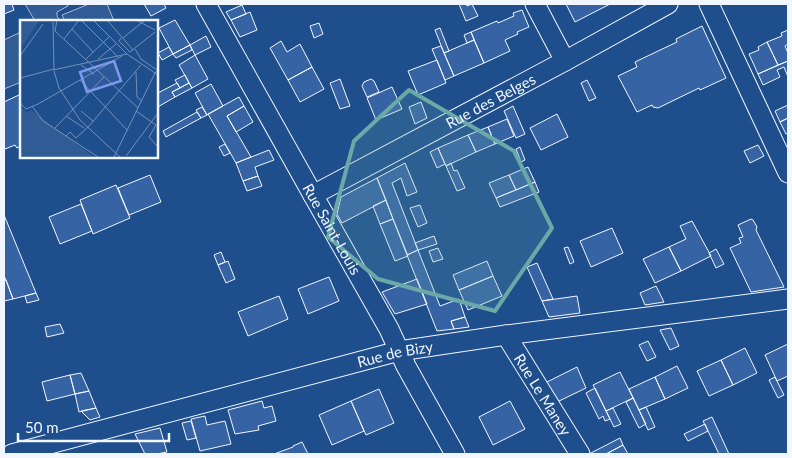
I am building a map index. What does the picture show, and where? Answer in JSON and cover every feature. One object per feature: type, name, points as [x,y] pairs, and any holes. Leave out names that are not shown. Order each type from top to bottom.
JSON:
[{"type":"street","name":"Rue Saint-Louis","points":[[206,4],[312,196],[389,329],[406,366],[455,454]]},
{"type":"street","points":[[535,4],[565,61]]},
{"type":"street","name":"Rue des Belges","points":[[312,196],[668,4]]},
{"type":"street","points":[[709,4],[788,172]]},
{"type":"street","name":"Rue de Bizy","points":[[12,454],[399,351],[506,335],[788,299]]},
{"type":"street","name":"Rue Le Maney","points":[[506,335],[580,454]]},
{"type":"highlighted area","points":[[409,90],[514,151],[552,228],[495,311],[378,279],[328,237],[354,141]]},
{"type":"shaded area","points":[[25,4],[67,4],[68,6],[57,12],[59,20],[34,20]]},
{"type":"shaded area","points":[[89,4],[107,4],[114,20],[64,20],[62,15]]},
{"type":"shaded area","points":[[20,32],[20,82],[4,89],[4,40]]},
{"type":"building","points":[[4,4],[12,4],[14,10],[4,14]]},
{"type":"building","points":[[144,4],[164,4],[166,8],[151,16]]},
{"type":"building","points":[[459,4],[466,4],[467,6],[472,4],[478,16],[466,21]]},
{"type":"building","points":[[566,4],[610,4],[575,22]]},
{"type":"building","points":[[242,5],[246,14],[231,20],[226,12]]},
{"type":"building","points":[[522,10],[529,27],[505,40],[510,51],[484,63],[471,32],[497,21],[498,23],[514,16],[513,13]]},
{"type":"building","points":[[250,12],[257,30],[240,37],[231,20]]},
{"type":"building","points":[[175,20],[190,45],[173,54],[159,28]]},
{"type":"building","points":[[319,23],[323,34],[314,38],[310,26]]},
{"type":"building","points":[[702,26],[726,78],[700,90],[699,88],[658,108],[652,105],[637,112],[618,76],[637,67],[635,62],[677,42],[676,39]]},
{"type":"building","points":[[440,28],[449,51],[444,53],[435,30]]},
{"type":"building","points":[[788,30],[788,44],[785,46],[788,53],[788,61],[778,65],[767,42],[782,36],[781,33]]},
{"type":"building","points":[[471,32],[474,40],[467,43],[464,35]]},
{"type":"building","points":[[206,36],[211,47],[195,55],[190,45]]},
{"type":"building","points":[[474,40],[484,63],[454,76],[444,53]]},
{"type":"building","points":[[281,41],[287,52],[300,44],[312,67],[288,80],[270,48]]},
{"type":"building","points":[[767,42],[778,65],[758,74],[749,54],[759,50],[758,47]]},
{"type":"building","points":[[190,45],[192,50],[176,58],[173,54]]},
{"type":"building","points":[[441,46],[454,76],[445,80],[432,49]]},
{"type":"building","points":[[169,47],[173,54],[162,60],[158,53]]},
{"type":"building","points":[[195,55],[208,79],[192,88],[179,65]]},
{"type":"building","points":[[437,60],[446,83],[418,95],[408,71]]},
{"type":"building","points":[[788,61],[788,77],[784,67],[777,70],[780,77],[763,85],[758,74]]},
{"type":"building","points":[[312,67],[324,89],[300,102],[288,80]]},
{"type":"building","points":[[185,75],[189,83],[180,88],[175,80]]},
{"type":"building","points":[[340,79],[350,106],[340,109],[330,83]]},
{"type":"building","points":[[371,79],[374,81],[379,92],[367,97],[362,86],[364,82]]},
{"type":"building","points":[[587,80],[596,98],[589,101],[581,83]]},
{"type":"building","points":[[177,83],[180,88],[172,92],[175,97],[158,107],[158,93]]},
{"type":"building","points":[[189,83],[192,88],[175,97],[172,92]]},
{"type":"building","points":[[211,84],[223,106],[207,115],[195,93]]},
{"type":"building","points":[[392,87],[402,109],[376,120],[367,98]]},
{"type":"building","points":[[20,94],[20,146],[17,148],[15,145],[5,149],[4,147],[4,102]]},
{"type":"building","points":[[239,97],[244,106],[227,116],[251,157],[236,163],[208,114]]},
{"type":"building","points":[[421,102],[427,118],[415,124],[409,107]]},
{"type":"building","points":[[788,105],[788,118],[780,122],[775,111]]},
{"type":"building","points":[[244,106],[253,122],[236,132],[227,116]]},
{"type":"building","points":[[513,106],[525,134],[516,138],[504,111]]},
{"type":"building","points":[[202,107],[207,115],[201,118],[196,110]]},
{"type":"building","points":[[197,112],[201,118],[166,137],[163,131]]},
{"type":"building","points":[[557,114],[568,137],[541,150],[530,128]]},
{"type":"building","points":[[788,118],[788,133],[786,134],[780,122]]},
{"type":"building","points":[[507,119],[514,136],[495,144],[488,127]]},
{"type":"building","points":[[488,127],[495,144],[476,152],[468,135]]},
{"type":"building","points":[[468,135],[476,152],[446,166],[438,148]]},
{"type":"building","points":[[225,144],[230,153],[224,156],[219,147]]},
{"type":"building","points":[[758,145],[764,156],[750,163],[744,151]]},
{"type":"building","points":[[520,147],[525,160],[521,162],[516,149]]},
{"type":"building","points":[[438,148],[445,164],[437,168],[430,152]]},
{"type":"building","points":[[269,150],[274,160],[255,167],[258,176],[243,181],[236,163]]},
{"type":"building","points":[[405,163],[417,192],[407,196],[401,178],[392,183],[418,250],[407,255],[377,178]]},
{"type":"building","points":[[451,163],[454,171],[457,170],[465,188],[457,191],[446,166]]},
{"type":"building","points":[[528,167],[535,182],[516,190],[509,175]]},
{"type":"building","points":[[150,175],[161,202],[129,215],[118,188]]},
{"type":"building","points":[[509,175],[516,190],[496,198],[489,183]]},
{"type":"building","points":[[258,176],[262,186],[247,191],[243,181]]},
{"type":"building","points":[[377,178],[386,200],[342,223],[337,214],[341,197]]},
{"type":"building","points":[[535,182],[539,192],[500,207],[496,198]]},
{"type":"building","points":[[116,185],[130,218],[93,234],[80,200]]},
{"type":"building","points":[[386,200],[393,219],[380,224],[373,206]]},
{"type":"building","points":[[81,204],[92,231],[60,244],[49,217]]},
{"type":"building","points":[[420,205],[427,223],[418,227],[410,208]]},
{"type":"building","points":[[4,215],[36,293],[13,299],[4,276]]},
{"type":"building","points":[[393,219],[408,256],[395,261],[380,224]]},
{"type":"building","points":[[751,219],[757,227],[756,230],[784,287],[751,292],[730,248],[741,243],[739,238],[743,237],[738,225]]},
{"type":"building","points":[[692,221],[711,256],[681,271],[669,247],[686,239],[680,226]]},
{"type":"building","points":[[612,228],[623,253],[591,267],[580,241]]},
{"type":"building","points":[[434,236],[437,244],[418,250],[415,243]]},
{"type":"building","points":[[568,247],[574,262],[570,264],[564,248]]},
{"type":"building","points":[[669,247],[681,271],[655,283],[643,259]]},
{"type":"building","points":[[438,248],[443,259],[433,262],[429,251]]},
{"type":"building","points":[[716,249],[724,264],[716,268],[709,253]]},
{"type":"building","points":[[418,250],[440,306],[459,299],[465,317],[451,321],[454,329],[437,331],[407,255]]},
{"type":"building","points":[[221,252],[225,262],[218,265],[214,255]]},
{"type":"building","points":[[228,261],[235,279],[226,283],[218,265]]},
{"type":"building","points":[[487,261],[493,276],[459,290],[453,275]]},
{"type":"building","points":[[537,263],[553,299],[542,301],[527,267]]},
{"type":"building","points":[[493,276],[502,296],[468,310],[459,290]]},
{"type":"building","points":[[329,277],[339,301],[308,314],[298,289]]},
{"type":"building","points":[[417,279],[427,304],[395,314],[382,292]]},
{"type":"building","points":[[6,280],[13,299],[4,301],[4,281]]},
{"type":"building","points":[[656,286],[664,302],[645,305],[640,293]]},
{"type":"building","points":[[36,293],[39,300],[27,303],[25,296]]},
{"type":"building","points":[[279,296],[288,319],[248,336],[238,312]]},
{"type":"building","points":[[577,296],[580,313],[549,317],[542,301]]},
{"type":"building","points":[[465,317],[469,327],[454,329],[451,321]]},
{"type":"building","points":[[60,324],[64,333],[47,337],[45,327]]},
{"type":"building","points":[[671,328],[679,346],[670,350],[660,330]]},
{"type":"building","points":[[648,341],[656,357],[647,361],[639,345]]},
{"type":"building","points":[[788,344],[788,376],[777,381],[765,355]]},
{"type":"building","points":[[745,348],[757,373],[733,385],[721,360]]},
{"type":"building","points":[[721,360],[733,385],[709,396],[697,371]]},
{"type":"building","points":[[677,366],[688,388],[665,399],[655,377]]},
{"type":"building","points":[[577,367],[586,388],[555,403],[545,383]]},
{"type":"building","points":[[620,372],[633,398],[606,411],[593,385]]},
{"type":"building","points":[[81,373],[89,391],[75,394],[70,375]]},
{"type":"building","points":[[70,375],[75,394],[47,401],[42,382]]},
{"type":"building","points":[[655,377],[665,399],[639,410],[629,389]]},
{"type":"building","points":[[775,377],[784,395],[778,398],[769,380]]},
{"type":"building","points":[[595,388],[610,419],[605,421],[603,416],[599,419],[586,393]]},
{"type":"building","points":[[379,389],[394,423],[366,435],[351,401]]},
{"type":"building","points":[[89,391],[96,408],[79,412],[75,394]]},
{"type":"building","points":[[633,398],[646,424],[639,428],[626,402]]},
{"type":"building","points":[[262,401],[264,408],[272,406],[276,421],[258,426],[259,430],[235,434],[228,410]]},
{"type":"building","points":[[351,401],[364,431],[332,445],[319,415]]},
{"type":"building","points":[[510,401],[525,429],[493,445],[479,417]]},
{"type":"building","points":[[646,407],[655,427],[648,430],[639,410]]},
{"type":"building","points":[[96,408],[100,417],[90,420],[81,411]]},
{"type":"building","points":[[613,408],[621,424],[614,427],[606,411]]},
{"type":"building","points":[[205,416],[207,425],[225,421],[231,444],[200,451],[191,419]]},
{"type":"building","points":[[712,417],[729,454],[719,454],[703,421]]},
{"type":"building","points":[[191,421],[196,438],[187,440],[182,423]]},
{"type":"building","points":[[705,424],[708,431],[688,441],[684,434]]},
{"type":"building","points":[[160,428],[167,452],[145,454],[135,434]]},
{"type":"building","points":[[620,438],[623,445],[606,454],[589,454]]},
{"type":"building","points":[[302,442],[308,454],[274,454],[293,447]]},
{"type":"building","points":[[623,445],[628,454],[606,454]]}]
